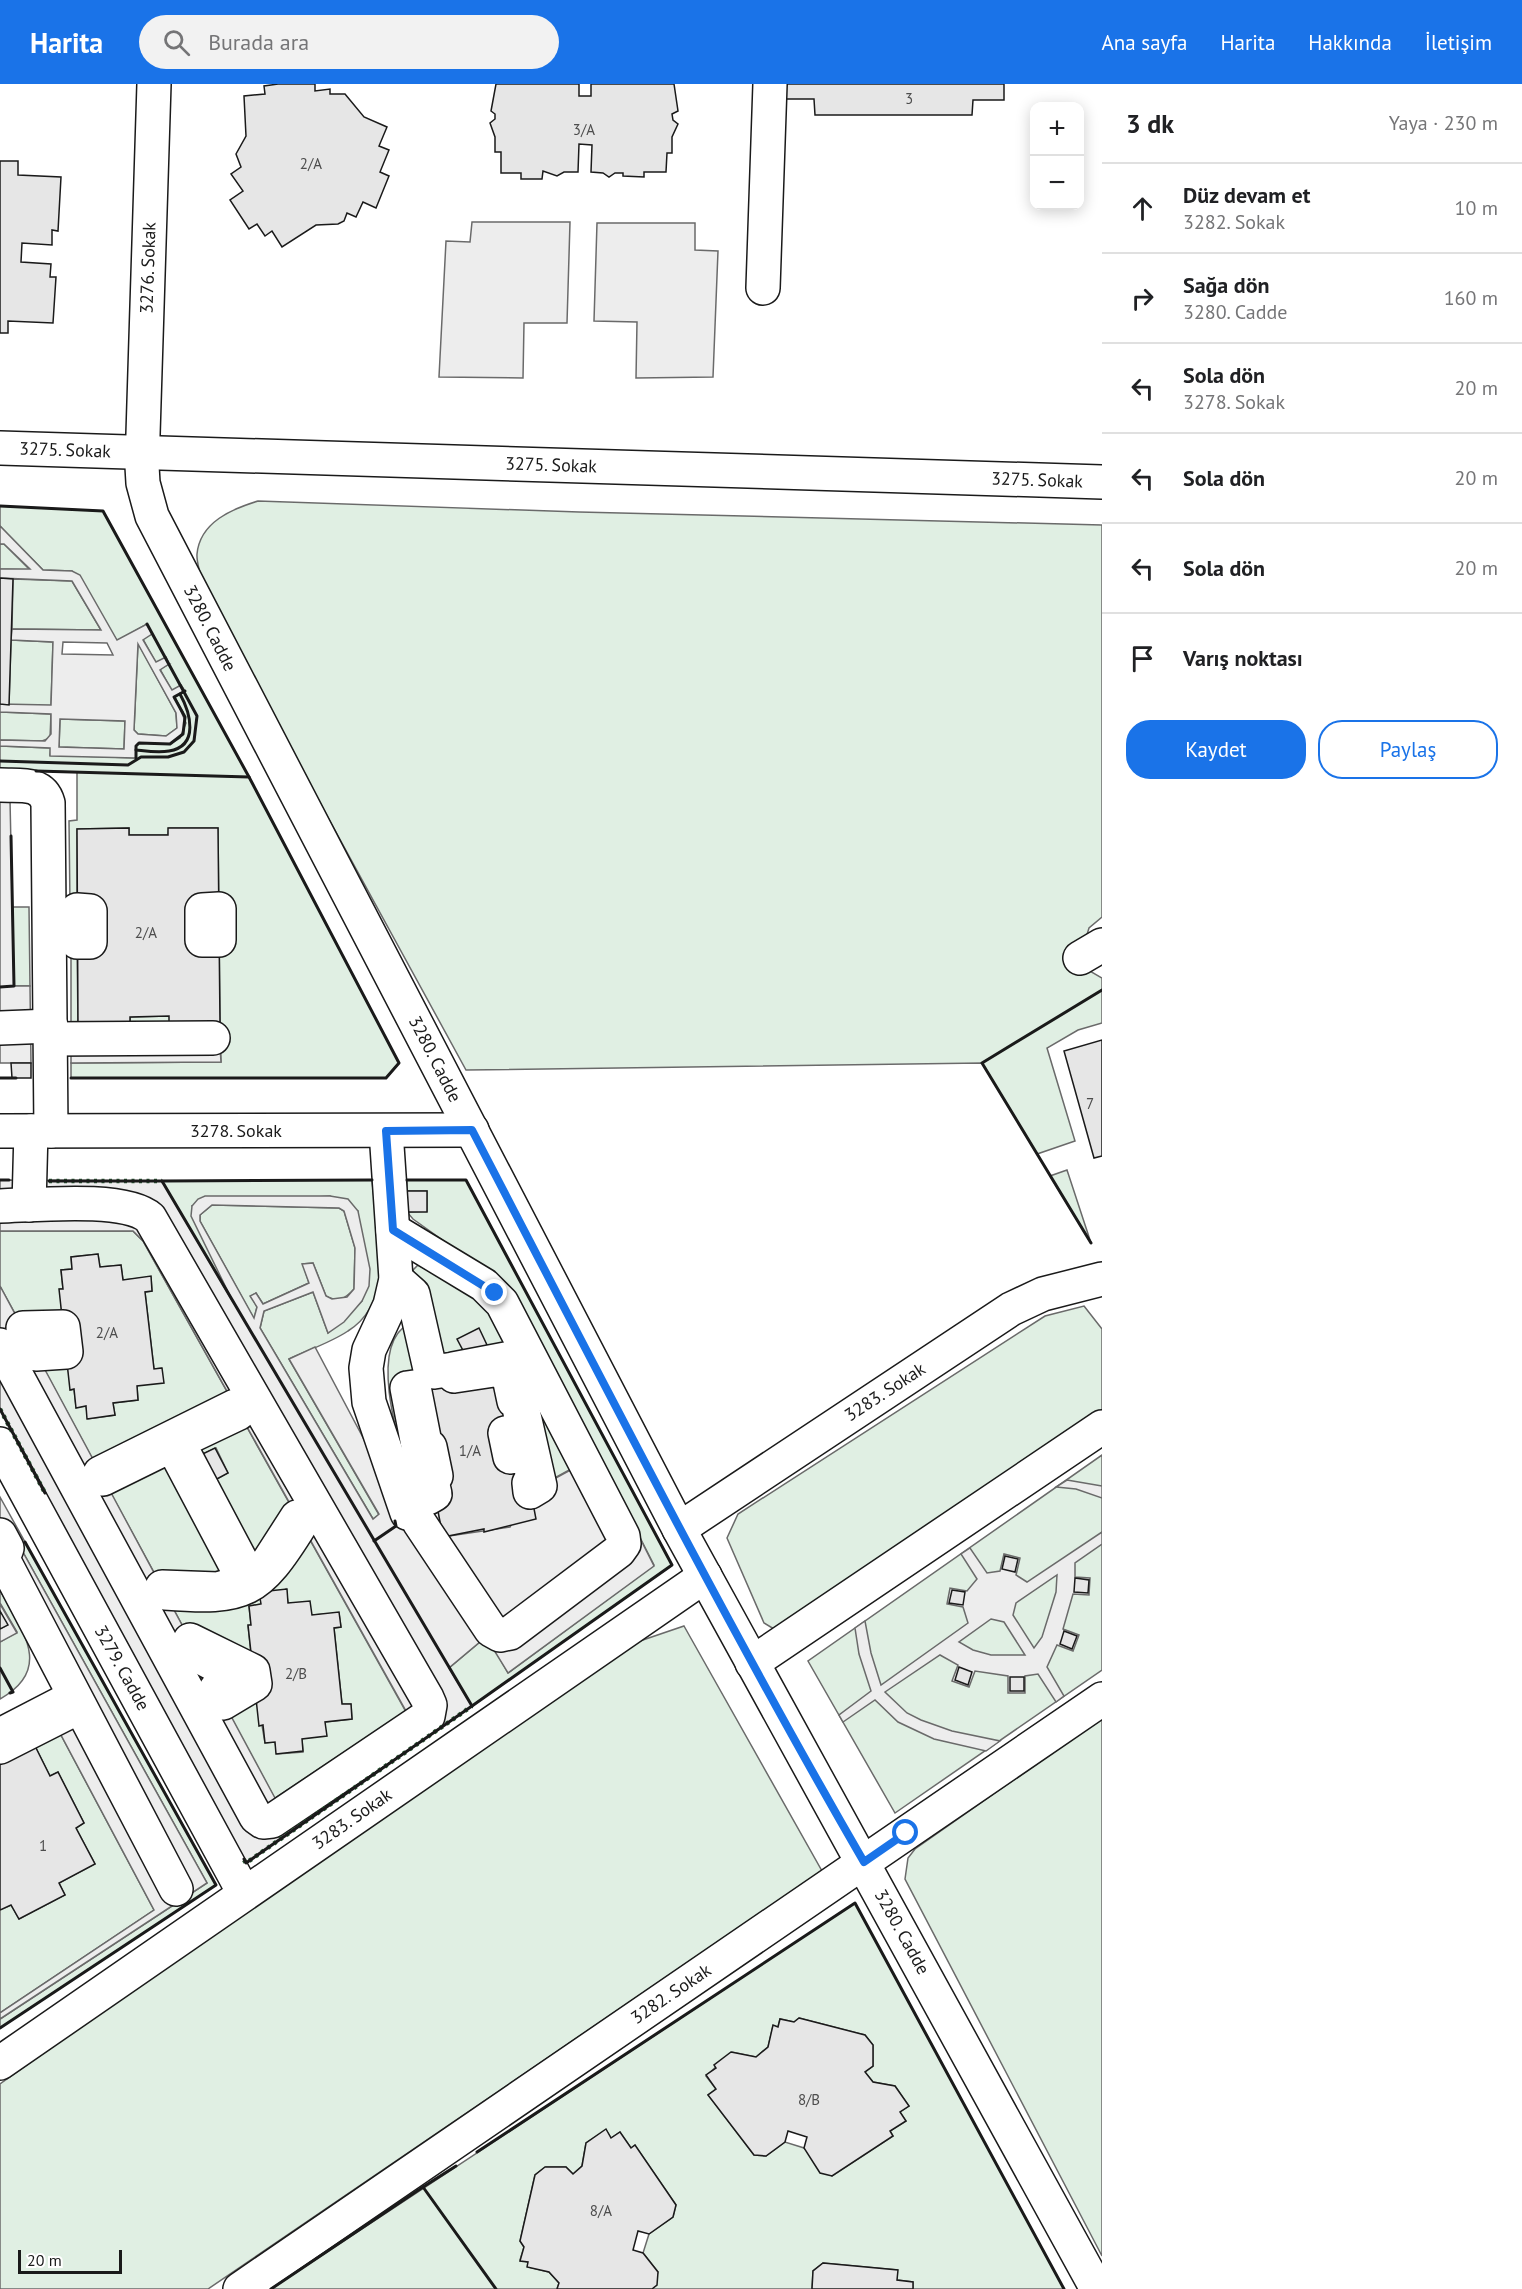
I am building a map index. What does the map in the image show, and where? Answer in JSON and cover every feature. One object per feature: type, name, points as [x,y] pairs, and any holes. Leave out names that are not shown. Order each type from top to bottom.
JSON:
[{"type":"street","name":"3276. Sokak","points":[[142,452],[154,84]]},
{"type":"street","points":[[763,288],[770,84]]},
{"type":"street","name":"3275. Sokak","points":[[0,448],[1102,482]]},
{"type":"street","name":"3280. Cadde","points":[[142,452],[143,483],[152,516],[679,1528],[1097,2289]]},
{"type":"street","points":[[0,786],[35,787],[42,790],[48,803],[50,1033],[27,1131],[15,1206],[122,1205],[142,1211],[150,1218],[427,1698],[430,1705],[428,1716],[272,1821],[263,1822],[256,1817],[11,1337]]},
{"type":"street","points":[[0,1028],[50,1033],[213,1038]]},
{"type":"street","name":"3278. Sokak","points":[[27,1131],[472,1130]]},
{"type":"street","points":[[386,1131],[396,1279],[390,1305],[369,1350],[366,1384],[369,1402],[413,1518],[491,1630],[500,1635],[510,1633],[619,1551],[624,1544],[623,1536],[502,1303],[484,1285],[393,1230]]},
{"type":"street","points":[[396,1279],[413,1294],[430,1369],[434,1372],[450,1369],[512,1358],[540,1486],[530,1491],[529,1484],[534,1483],[528,1454],[510,1457],[505,1433],[523,1429],[518,1401],[514,1401],[507,1368],[454,1376],[450,1369]]},
{"type":"street","name":"3283. Sokak","points":[[679,1528],[1011,1309],[1043,1294],[1097,1289]]},
{"type":"street","points":[[235,1406],[239,1413],[178,1442],[250,1578],[268,1562],[297,1517],[301,1524],[276,1564],[252,1586],[238,1592],[210,1596],[165,1593],[162,1587],[218,1589],[244,1581],[172,1445],[103,1479],[100,1473],[235,1406]]},
{"type":"street","points":[[752,1663],[1102,1427]]},
{"type":"street","name":"3279. Cadde","points":[[0,1444],[244,1893]]},
{"type":"street","points":[[0,1516],[30,1499]]},
{"type":"street","points":[[0,1535],[6,1548],[3,1559],[176,1889]]},
{"type":"street","name":"3283. Sokak","points":[[0,2063],[705,1576]]},
{"type":"street","points":[[0,1716],[66,1680]]},
{"type":"street","name":"3282. Sokak","points":[[240,2289],[1102,1699]]},
{"type":"street","points":[[0,1735],[62,1703],[67,1713],[0,1747]]},
{"type":"green space","points":[[258,501],[579,512],[1102,525],[1102,917],[1089,928],[1080,958],[1088,970],[1102,978],[1102,1023],[1078,1030],[1047,1048],[1075,1141],[1037,1154],[982,1063],[466,1070],[209,600],[198,565],[199,543],[204,533],[219,518]]},
{"type":"green space","points":[[0,506],[103,511],[249,777],[399,1063],[386,1078],[71,1078],[71,1063],[221,1062],[220,1030],[71,1030],[71,947],[77,942],[78,1025],[130,1024],[130,1017],[169,1016],[220,1023],[218,828],[169,828],[168,835],[129,835],[129,828],[77,829],[77,910],[70,905],[69,821],[77,820],[77,772],[0,770],[0,746],[51,748],[50,755],[136,758],[136,746],[139,743],[170,744],[183,734],[183,712],[174,697],[184,690],[181,685],[172,691],[160,669],[169,664],[156,663],[143,639],[147,624],[117,641],[72,571],[43,570],[0,526]]},
{"type":"green space","points":[[0,544],[4,544],[30,570],[0,569]]},
{"type":"green space","points":[[13,579],[72,581],[101,630],[12,629]]},
{"type":"green space","points":[[11,640],[53,642],[51,706],[9,705]]},
{"type":"green space","points":[[138,643],[176,713],[177,728],[166,736],[138,734],[134,730]]},
{"type":"green space","points":[[0,712],[51,714],[50,738],[42,741],[0,740]]},
{"type":"green space","points":[[60,719],[125,721],[124,749],[59,747]]},
{"type":"green space","points":[[12,907],[29,907],[30,986],[14,986]]},
{"type":"green space","points":[[1067,1170],[1091,1243],[1050,1176]]},
{"type":"green space","points":[[372,1180],[380,1262],[379,1283],[373,1301],[364,1318],[348,1331],[289,1359],[379,1515],[373,1519],[260,1328],[264,1311],[313,1292],[328,1333],[362,1301],[358,1211],[330,1196],[192,1206],[239,1313],[162,1181]]},
{"type":"green space","points":[[407,1180],[466,1180],[672,1565],[472,1706],[449,1668],[487,1636],[508,1673],[654,1565],[520,1303],[486,1271],[413,1219],[407,1212],[427,1211],[427,1191],[407,1191]]},
{"type":"green space","points":[[212,1205],[339,1208],[344,1211],[355,1248],[354,1289],[341,1299],[330,1298],[326,1296],[313,1263],[303,1264],[309,1283],[263,1304],[256,1293],[251,1296],[257,1307],[254,1319],[200,1221],[200,1215]]},
{"type":"green space","points":[[0,1231],[133,1231],[143,1241],[235,1406],[100,1473],[36,1354],[66,1352],[71,1390],[74,1389],[76,1407],[86,1406],[88,1419],[115,1415],[113,1403],[138,1400],[137,1386],[162,1368],[154,1369],[145,1292],[152,1291],[151,1277],[123,1280],[121,1265],[100,1267],[98,1254],[71,1257],[72,1269],[61,1270],[63,1327],[23,1328],[0,1286]]},
{"type":"green space","points":[[418,1265],[483,1300],[573,1468],[540,1486],[438,1361],[413,1270]]},
{"type":"green space","points":[[1084,1306],[1102,1329],[1102,1411],[774,1629],[764,1623],[727,1538],[738,1514],[1045,1316]]},
{"type":"green space","points":[[409,1324],[423,1385],[417,1506],[398,1437],[388,1381],[389,1357],[395,1337]]},
{"type":"green space","points":[[239,1413],[297,1517],[259,1572],[202,1487],[228,1473],[216,1448],[188,1461]]},
{"type":"green space","points":[[172,1445],[244,1581],[162,1587],[103,1479]]},
{"type":"green space","points":[[1102,1455],[1102,1670],[895,1813],[808,1661]]},
{"type":"green space","points":[[301,1524],[406,1712],[275,1799],[223,1703],[255,1684],[265,1743],[275,1742],[277,1754],[303,1752],[302,1739],[325,1722],[352,1719],[351,1704],[342,1704],[334,1628],[341,1627],[339,1613],[312,1615],[288,1603],[286,1589],[261,1604],[249,1606],[251,1625],[248,1626],[253,1671],[190,1640],[165,1593],[194,1595]]},
{"type":"green space","points":[[25,1542],[216,1885],[0,2028],[0,2019],[207,1883],[19,1545]]},
{"type":"green space","points":[[0,1590],[24,1634],[30,1662],[26,1675],[16,1687],[0,1699],[0,1642],[17,1632],[0,1603]]},
{"type":"green space","points":[[684,1626],[822,1871],[208,2289],[0,2289],[0,2084],[550,1695],[637,1642]]},
{"type":"green space","points":[[1102,1718],[1102,2256],[905,1879],[908,1858],[915,1849]]},
{"type":"green space","points":[[53,1720],[154,1910],[0,2013],[0,1910],[11,1905],[19,1919],[65,1895],[59,1883],[95,1864],[76,1828],[84,1823],[58,1772],[50,1776],[33,1742]]},
{"type":"green space","points":[[855,1903],[1064,2289],[913,2289],[913,2282],[897,2280],[897,2270],[823,2263],[813,2271],[812,2289],[652,2289],[658,2272],[643,2253],[649,2234],[673,2217],[676,2205],[635,2145],[631,2148],[620,2132],[611,2138],[606,2130],[586,2143],[582,2166],[573,2174],[566,2167],[546,2167],[535,2175],[520,2241],[524,2247],[520,2260],[528,2262],[528,2267],[549,2272],[559,2283],[557,2289],[271,2289]],"holes":[[[799,2018],[865,2035],[873,2045],[873,2066],[865,2072],[873,2082],[895,2086],[909,2106],[900,2112],[906,2121],[890,2131],[893,2136],[832,2176],[804,2148],[785,2142],[766,2156],[754,2155],[708,2095],[716,2089],[706,2076],[732,2052],[756,2057],[768,2047],[773,2026],[778,2027],[780,2019],[794,2022]]]},
{"type":"shaded area","points":[[472,222],[570,222],[567,323],[524,323],[523,378],[439,377],[446,241],[470,242]]},
{"type":"shaded area","points":[[597,223],[695,223],[695,250],[718,251],[713,377],[636,378],[637,322],[594,321]]},
{"type":"shaded area","points":[[0,526],[43,570],[72,571],[80,575],[117,640],[147,624],[152,634],[143,640],[156,662],[166,657],[169,664],[160,670],[172,690],[181,685],[185,691],[175,697],[186,723],[180,738],[170,744],[139,743],[136,746],[136,758],[50,756],[50,748],[0,746],[0,740],[45,741],[51,734],[51,714],[0,712],[0,704],[51,705],[53,642],[11,640],[12,629],[101,630],[72,581],[0,578],[0,569],[30,569],[4,544],[0,544]],"holes":[[[63,642],[107,643],[113,655],[62,654]],[[138,644],[176,713],[177,728],[166,736],[138,734],[134,730]],[[60,719],[125,721],[124,749],[59,747]]]},
{"type":"shaded area","points":[[0,800],[10,800],[14,986],[30,986],[31,1063],[0,1063]]},
{"type":"shaded area","points":[[220,1047],[221,1062],[71,1063],[71,1048]]},
{"type":"shaded area","points":[[0,1180],[162,1181],[233,1302],[191,1216],[192,1206],[198,1199],[205,1196],[330,1196],[348,1199],[358,1211],[370,1269],[369,1286],[362,1301],[344,1322],[328,1333],[313,1292],[264,1311],[260,1328],[373,1519],[379,1514],[289,1359],[315,1347],[404,1515],[435,1494],[443,1537],[510,1527],[530,1492],[598,1455],[654,1566],[508,1673],[486,1637],[449,1668],[472,1706],[246,1863],[0,1409],[0,1286],[275,1798],[406,1711],[143,1241],[133,1231],[0,1231]],"holes":[[[212,1205],[339,1208],[344,1211],[355,1248],[354,1289],[347,1297],[332,1299],[326,1296],[313,1263],[302,1264],[309,1283],[263,1304],[256,1293],[250,1296],[257,1307],[254,1318],[200,1221],[200,1215]]]},
{"type":"shaded area","points":[[1067,1480],[1102,1486],[1102,1498],[1076,1489],[1056,1487]]},
{"type":"shaded area","points":[[0,1497],[25,1542],[19,1545],[207,1883],[0,2019],[0,2013],[154,1910],[53,1720],[67,1712],[0,1590]]},
{"type":"shaded area","points":[[1102,1532],[1102,1544],[1075,1563],[1075,1577],[1090,1578],[1089,1595],[1073,1594],[1063,1629],[1079,1635],[1073,1651],[1057,1645],[1047,1667],[1064,1696],[1056,1702],[1038,1674],[1025,1676],[1025,1693],[1008,1693],[1008,1676],[975,1671],[969,1687],[952,1681],[958,1665],[940,1655],[885,1692],[907,1713],[921,1720],[952,1731],[1000,1741],[986,1751],[934,1739],[898,1722],[875,1700],[843,1722],[839,1715],[871,1691],[859,1654],[855,1628],[865,1621],[871,1653],[881,1685],[968,1623],[963,1607],[947,1604],[950,1588],[967,1591],[977,1579],[961,1554],[970,1548],[987,1573],[1000,1571],[1004,1554],[1020,1558],[1016,1575],[1027,1582]],"holes":[[[1057,1575],[1056,1592],[1042,1637],[1034,1648],[1013,1615],[1016,1603]],[[991,1619],[1004,1622],[1025,1655],[991,1655],[973,1650],[959,1642]]]},
{"type":"shaded area","points":[[0,1604],[17,1633],[0,1642],[0,1629],[7,1625],[0,1611]]},
{"type":"building","points":[[315,84],[315,91],[330,89],[330,94],[345,94],[364,117],[387,127],[379,146],[389,150],[380,172],[389,176],[376,208],[363,202],[356,217],[347,213],[344,221],[338,224],[316,225],[282,247],[272,231],[265,236],[257,224],[249,229],[230,200],[243,191],[231,174],[241,167],[236,154],[246,136],[244,96],[265,94],[264,86]]},
{"type":"building","points":[[496,84],[579,84],[579,96],[591,96],[591,84],[674,84],[678,111],[672,114],[673,120],[678,124],[672,137],[672,153],[667,153],[666,172],[644,172],[644,177],[623,176],[623,173],[615,173],[609,177],[603,173],[591,172],[592,145],[579,144],[578,172],[564,172],[557,176],[543,171],[542,179],[521,179],[521,173],[501,173],[501,152],[495,152],[495,137],[490,123],[495,119],[495,114],[491,111]]},
{"type":"building","points":[[777,84],[1004,84],[1004,100],[973,100],[972,115],[815,115],[814,99],[777,99]]},
{"type":"building","points":[[0,161],[18,161],[18,175],[61,177],[58,231],[52,230],[52,245],[22,243],[21,262],[51,264],[50,277],[56,277],[53,323],[8,321],[8,333],[0,333]]},
{"type":"building","points":[[0,578],[13,579],[9,705],[0,704]]},
{"type":"building","points":[[129,828],[129,835],[168,835],[168,828],[218,828],[220,1023],[169,1024],[169,1016],[130,1017],[130,1024],[78,1025],[77,829]]},
{"type":"building","points":[[1102,1040],[1102,1156],[1094,1158],[1064,1051]]},
{"type":"building","points":[[11,1063],[31,1063],[31,1078],[12,1078]]},
{"type":"building","points":[[407,1191],[427,1191],[427,1212],[407,1212]]},
{"type":"building","points":[[98,1254],[100,1267],[121,1265],[123,1280],[151,1276],[152,1291],[145,1292],[154,1369],[162,1368],[164,1383],[137,1386],[138,1400],[113,1403],[115,1415],[87,1419],[86,1406],[76,1408],[74,1389],[70,1390],[59,1289],[63,1289],[61,1270],[72,1269],[71,1257]]},
{"type":"building","points":[[479,1328],[487,1345],[466,1356],[457,1339]]},
{"type":"building","points":[[507,1368],[536,1519],[484,1532],[484,1529],[443,1537],[414,1387]]},
{"type":"building","points":[[215,1448],[228,1473],[202,1487],[188,1461]]},
{"type":"building","points":[[1005,1556],[1018,1559],[1015,1572],[1002,1569]]},
{"type":"building","points":[[1075,1578],[1089,1580],[1088,1593],[1074,1592]]},
{"type":"building","points":[[287,1589],[288,1603],[310,1601],[312,1615],[339,1612],[341,1627],[334,1628],[342,1704],[351,1704],[352,1719],[325,1722],[327,1736],[302,1739],[303,1751],[276,1754],[275,1742],[265,1743],[263,1725],[259,1726],[248,1625],[251,1625],[249,1606],[261,1604],[259,1592]]},
{"type":"building","points":[[952,1590],[965,1592],[963,1605],[949,1603]]},
{"type":"building","points":[[0,1611],[8,1625],[0,1629]]},
{"type":"building","points":[[1064,1631],[1077,1636],[1072,1649],[1060,1644]]},
{"type":"building","points":[[959,1667],[972,1672],[968,1685],[955,1680]]},
{"type":"building","points":[[1010,1677],[1024,1677],[1024,1691],[1010,1691]]},
{"type":"building","points":[[33,1742],[50,1776],[58,1772],[84,1823],[76,1828],[95,1864],[59,1883],[65,1895],[19,1919],[11,1905],[0,1910],[0,1758]]},
{"type":"building","points":[[799,2018],[865,2035],[873,2045],[873,2066],[865,2072],[873,2082],[895,2086],[909,2106],[900,2112],[906,2121],[890,2131],[893,2136],[832,2176],[820,2173],[804,2148],[807,2137],[788,2131],[785,2142],[766,2156],[754,2155],[708,2095],[716,2089],[706,2075],[716,2068],[714,2065],[731,2052],[756,2057],[768,2047],[773,2025],[778,2027],[780,2019],[794,2022]]},
{"type":"building","points":[[606,2129],[611,2138],[620,2132],[631,2148],[635,2145],[676,2205],[673,2217],[649,2234],[638,2231],[633,2250],[643,2253],[658,2272],[657,2285],[652,2289],[557,2289],[559,2283],[549,2272],[527,2267],[528,2262],[520,2261],[524,2247],[520,2241],[535,2175],[545,2167],[566,2167],[573,2174],[582,2166],[586,2143]]},
{"type":"building","points":[[823,2263],[898,2270],[897,2280],[913,2282],[913,2289],[812,2289],[813,2271]]},
{"type":"hedge","points":[[49,1181],[162,1181]]},
{"type":"hedge","points":[[0,1409],[44,1491]]},
{"type":"hedge","points":[[244,1860],[246,1863],[472,1706]]},
{"type":"wall","points":[[0,506],[103,511],[249,777]]},
{"type":"wall","points":[[0,761],[128,765],[141,757],[168,757],[184,752],[194,741],[197,716],[147,624]]},
{"type":"wall","points":[[136,758],[136,746],[139,743],[170,744],[183,734],[185,717],[174,697],[185,691]]},
{"type":"wall","points":[[136,750],[169,751],[185,743],[190,727],[187,710],[180,694]]},
{"type":"wall","points":[[36,771],[249,777],[399,1063],[386,1078],[71,1078]]},
{"type":"wall","points":[[0,987],[14,986],[11,836]]},
{"type":"wall","points":[[1091,1243],[982,1063],[1102,990]]},
{"type":"wall","points":[[0,1078],[16,1078]]},
{"type":"wall","points":[[0,1180],[9,1180]]},
{"type":"wall","points":[[162,1181],[372,1180]]},
{"type":"wall","points":[[407,1180],[466,1180],[672,1565],[472,1706]]},
{"type":"wall","points":[[49,1181],[162,1181],[472,1706],[246,1863],[244,1859]]},
{"type":"wall","points":[[0,1409],[45,1493]]},
{"type":"wall","points":[[374,1541],[396,1526],[395,1521]]},
{"type":"wall","points":[[0,2028],[216,1885],[25,1542]]},
{"type":"wall","points":[[0,1668],[13,1692],[10,1693]]},
{"type":"wall","points":[[477,2152],[855,1903],[1064,2289]]},
{"type":"wall","points":[[423,2187],[456,2166]]},
{"type":"wall","points":[[271,2289],[423,2187],[496,2289]]},
{"type":"route","points":[[495,1293],[393,1230],[386,1131],[472,1130],[679,1528],[797,1746],[864,1862],[906,1833]]}]
